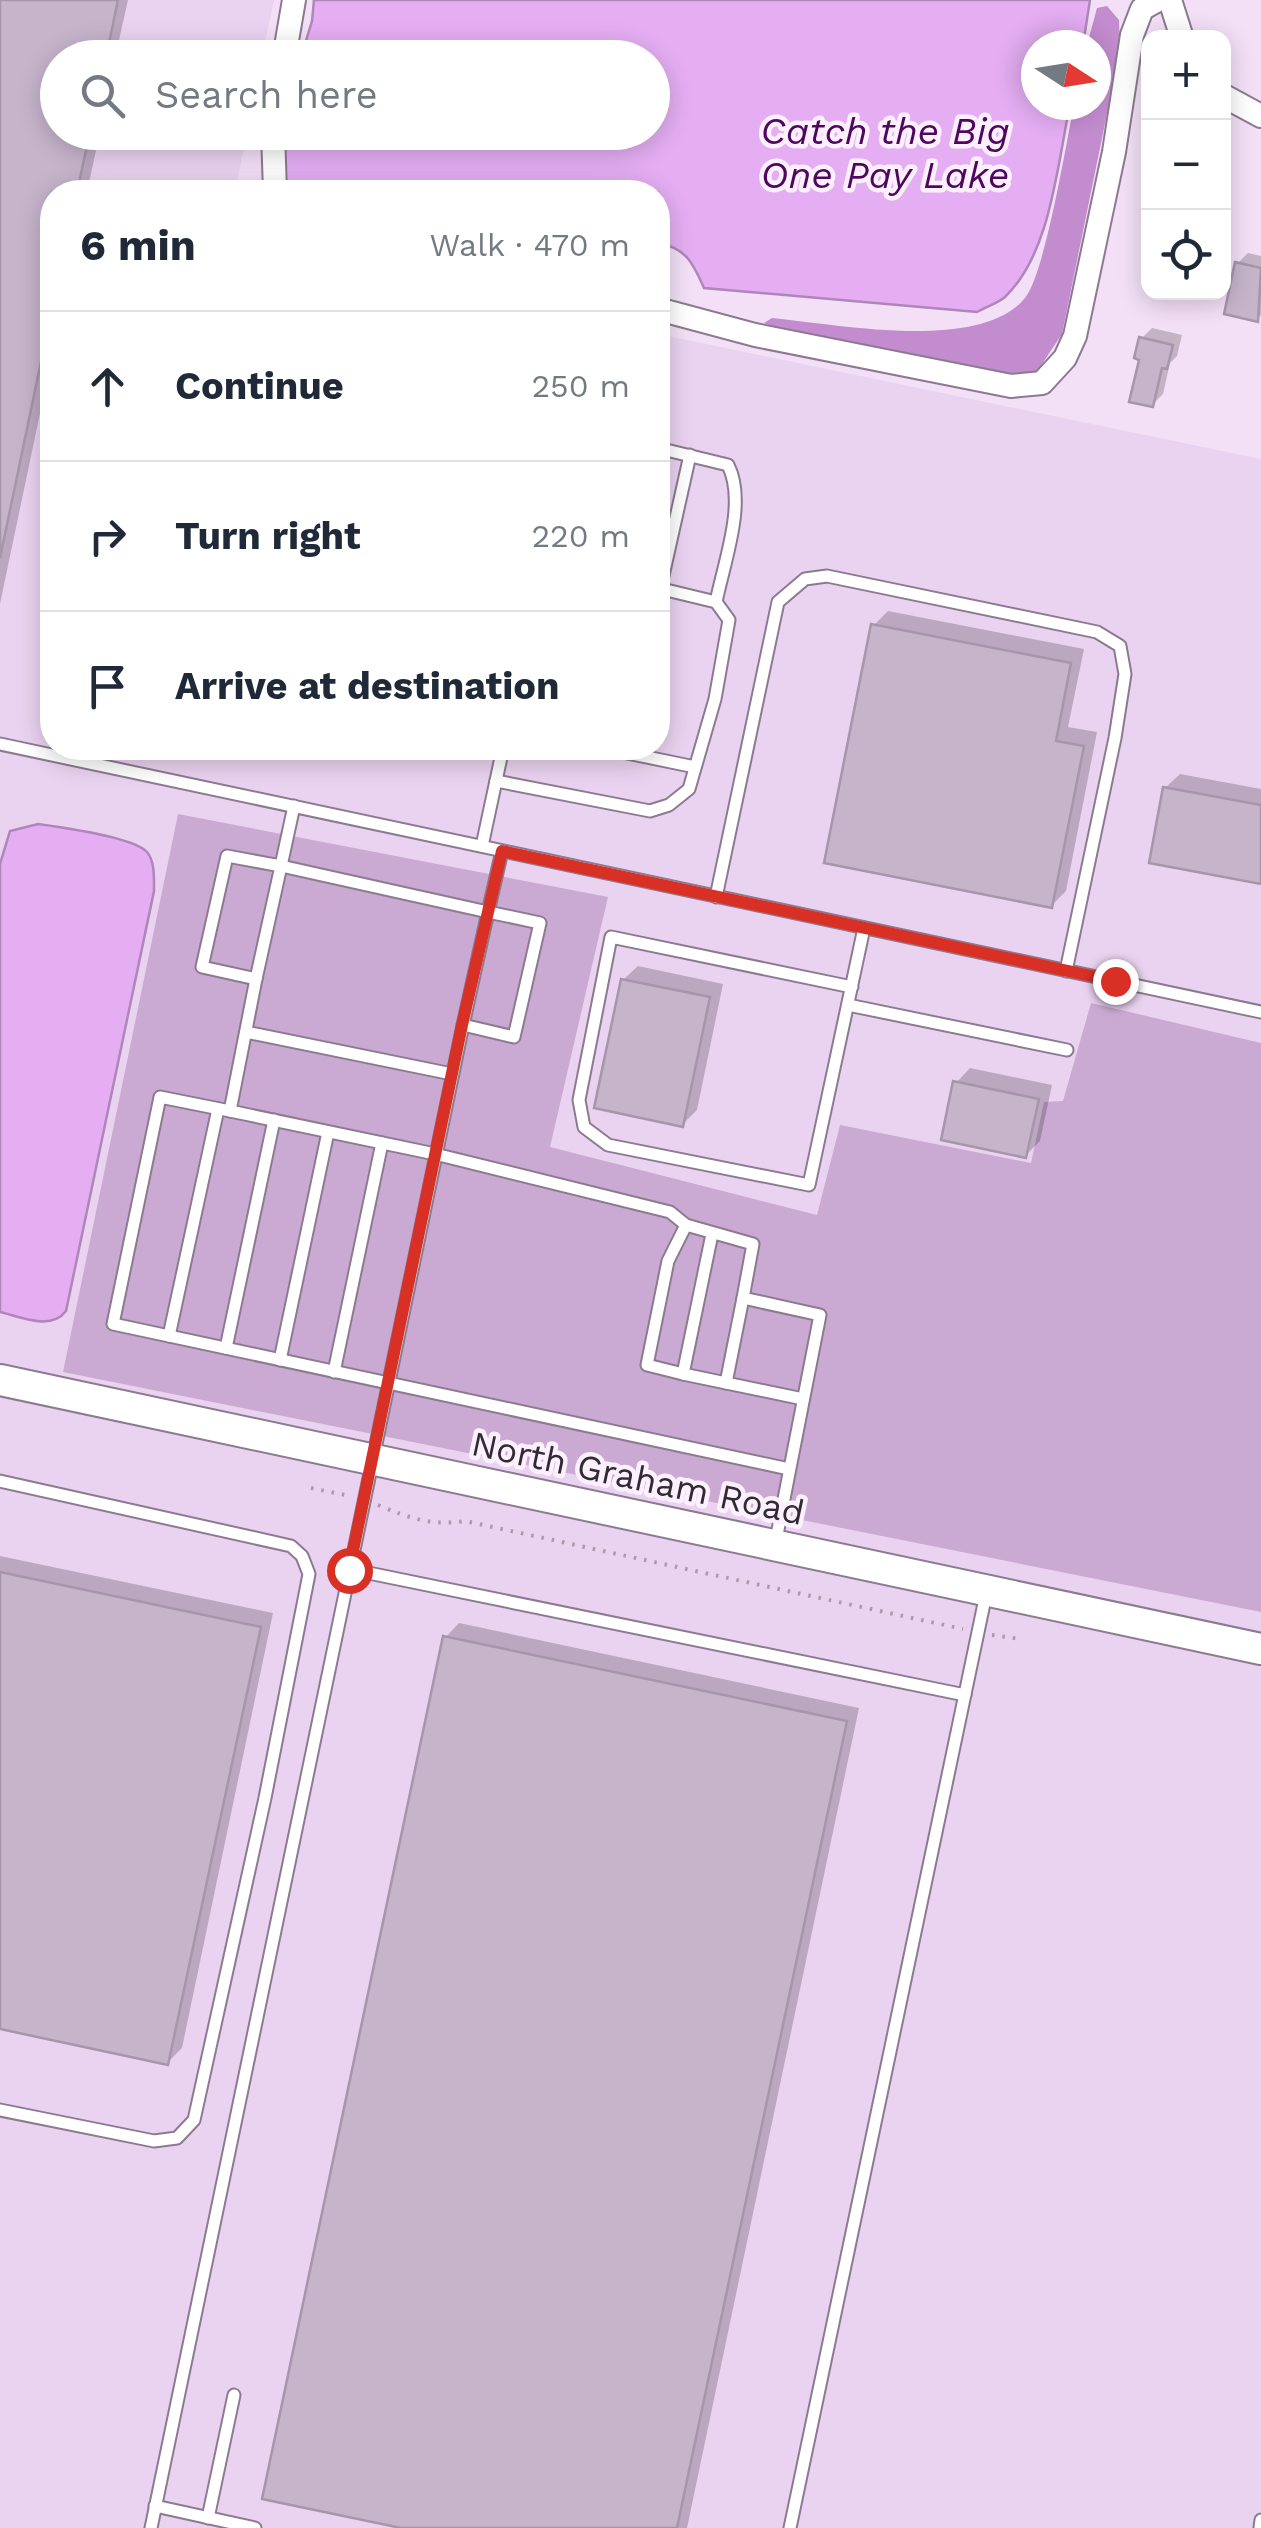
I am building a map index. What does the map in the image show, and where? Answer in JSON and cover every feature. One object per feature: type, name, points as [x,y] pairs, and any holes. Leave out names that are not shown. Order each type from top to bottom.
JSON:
[{"type":"street","points":[[287,40],[294,0]]},
{"type":"street","points":[[670,312],[754,335],[1012,386],[1042,383],[1065,358],[1075,336],[1116,137],[1132,35],[1142,9],[1158,0]]},
{"type":"street","points":[[1170,0],[1179,30]]},
{"type":"street","points":[[1231,100],[1261,116]]},
{"type":"street","points":[[273,150],[274,180]]},
{"type":"street","name":"North Graham Road","points":[[0,1380],[1261,1649]]},
{"type":"lane","points":[[670,451],[728,465],[736,481],[736,504],[716,602]]},
{"type":"lane","points":[[670,541],[690,455]]},
{"type":"lane","points":[[716,896],[778,602],[804,579],[827,576],[1098,632],[1120,646],[1125,674],[1066,971]]},
{"type":"lane","points":[[496,781],[650,811],[670,805],[689,789],[715,699],[729,620],[716,602],[670,592]]},
{"type":"lane","points":[[0,744],[40,752]]},
{"type":"lane","points":[[76,760],[1261,1012]]},
{"type":"lane","points":[[482,846],[500,760]]},
{"type":"lane","points":[[664,760],[695,766]]},
{"type":"lane","points":[[169,1336],[246,1032],[294,806]]},
{"type":"lane","points":[[151,2528],[462,1025],[502,851]]},
{"type":"lane","points":[[256,979],[202,968],[227,856],[540,923],[514,1037],[462,1025]]},
{"type":"lane","points":[[852,987],[610,937],[579,1100],[584,1127],[608,1145],[809,1184],[852,987],[864,928]]},
{"type":"lane","points":[[848,1005],[1067,1050]]},
{"type":"lane","points":[[246,1032],[452,1074]]},
{"type":"lane","points":[[726,1383],[754,1244],[686,1225],[670,1212],[436,1154],[160,1097],[114,1324],[790,1469]]},
{"type":"lane","points":[[226,1348],[274,1120]]},
{"type":"lane","points":[[280,1360],[328,1132]]},
{"type":"lane","points":[[334,1372],[382,1143]]},
{"type":"lane","points":[[686,1225],[668,1262],[647,1366],[803,1399]]},
{"type":"lane","points":[[683,1374],[712,1234]]},
{"type":"lane","points":[[742,1298],[820,1316],[775,1545]]},
{"type":"lane","points":[[0,1481],[291,1546],[302,1556],[309,1574],[265,1798],[194,2120],[177,2138],[154,2141],[0,2110]]},
{"type":"lane","points":[[349,1570],[965,1695]]},
{"type":"lane","points":[[790,2528],[987,1590]]},
{"type":"lane","points":[[208,2518],[234,2394]]},
{"type":"lane","points":[[155,2506],[254,2528]]},
{"type":"lane","points":[[1260,2528],[1261,2520]]},
{"type":"path","points":[[310,1488],[364,1500],[418,1522],[464,1521],[978,1633],[1021,1639]]},
{"type":"shaded area","points":[[0,0],[274,0],[266,40],[40,40],[40,150],[244,150],[237,180],[40,180],[40,760],[670,760],[670,336],[1261,459],[1261,2528],[0,2528]]},
{"type":"shaded area","points":[[1107,6],[1119,20],[1120,50],[1111,94],[1111,30],[1091,30],[1097,8]]},
{"type":"shaded area","points":[[1071,120],[1106,120],[1062,334],[1036,373],[1022,378],[783,331],[764,323],[772,318],[868,329],[942,330],[1004,315],[1025,298],[1033,284]]},
{"type":"shaded area","points":[[178,814],[608,897],[550,1147],[817,1215],[840,1125],[1031,1163],[1044,1102],[1063,1101],[1091,1003],[1261,1043],[1261,1612],[63,1372]]},
{"type":"water","name":"Catch the Big One Pay Lake","points":[[314,0],[1090,0],[1085,30],[1021,30],[1021,120],[1067,120],[1050,207],[1033,257],[1005,297],[977,312],[704,288],[687,258],[670,247],[670,180],[285,180],[284,150],[670,150],[670,40],[306,40]]},
{"type":"water","points":[[38,824],[96,834],[139,847],[150,856],[154,881],[66,1311],[44,1321],[0,1312],[0,864],[10,831]]},
{"type":"building","points":[[0,0],[118,0],[110,40],[40,40],[40,150],[86,150],[80,180],[40,180],[40,366],[0,558]]},
{"type":"building","points":[[1235,262],[1261,268],[1258,322],[1224,314],[1227,300],[1231,300]]},
{"type":"building","points":[[1139,337],[1173,345],[1167,369],[1162,368],[1153,407],[1129,402],[1139,360],[1134,358]]},
{"type":"building","points":[[871,624],[1071,663],[1056,741],[1084,746],[1052,908],[824,863]]},
{"type":"building","points":[[1163,787],[1261,805],[1261,884],[1149,863]]},
{"type":"building","points":[[621,979],[710,997],[683,1127],[594,1108]]},
{"type":"building","points":[[953,1081],[1039,1099],[1026,1158],[941,1140]]},
{"type":"building","points":[[0,1572],[261,1627],[168,2065],[0,2029]]},
{"type":"building","points":[[443,1636],[847,1721],[677,2528],[401,2528],[262,2499]]},
{"type":"route","points":[[349,1570],[502,851],[1115,981]]}]
